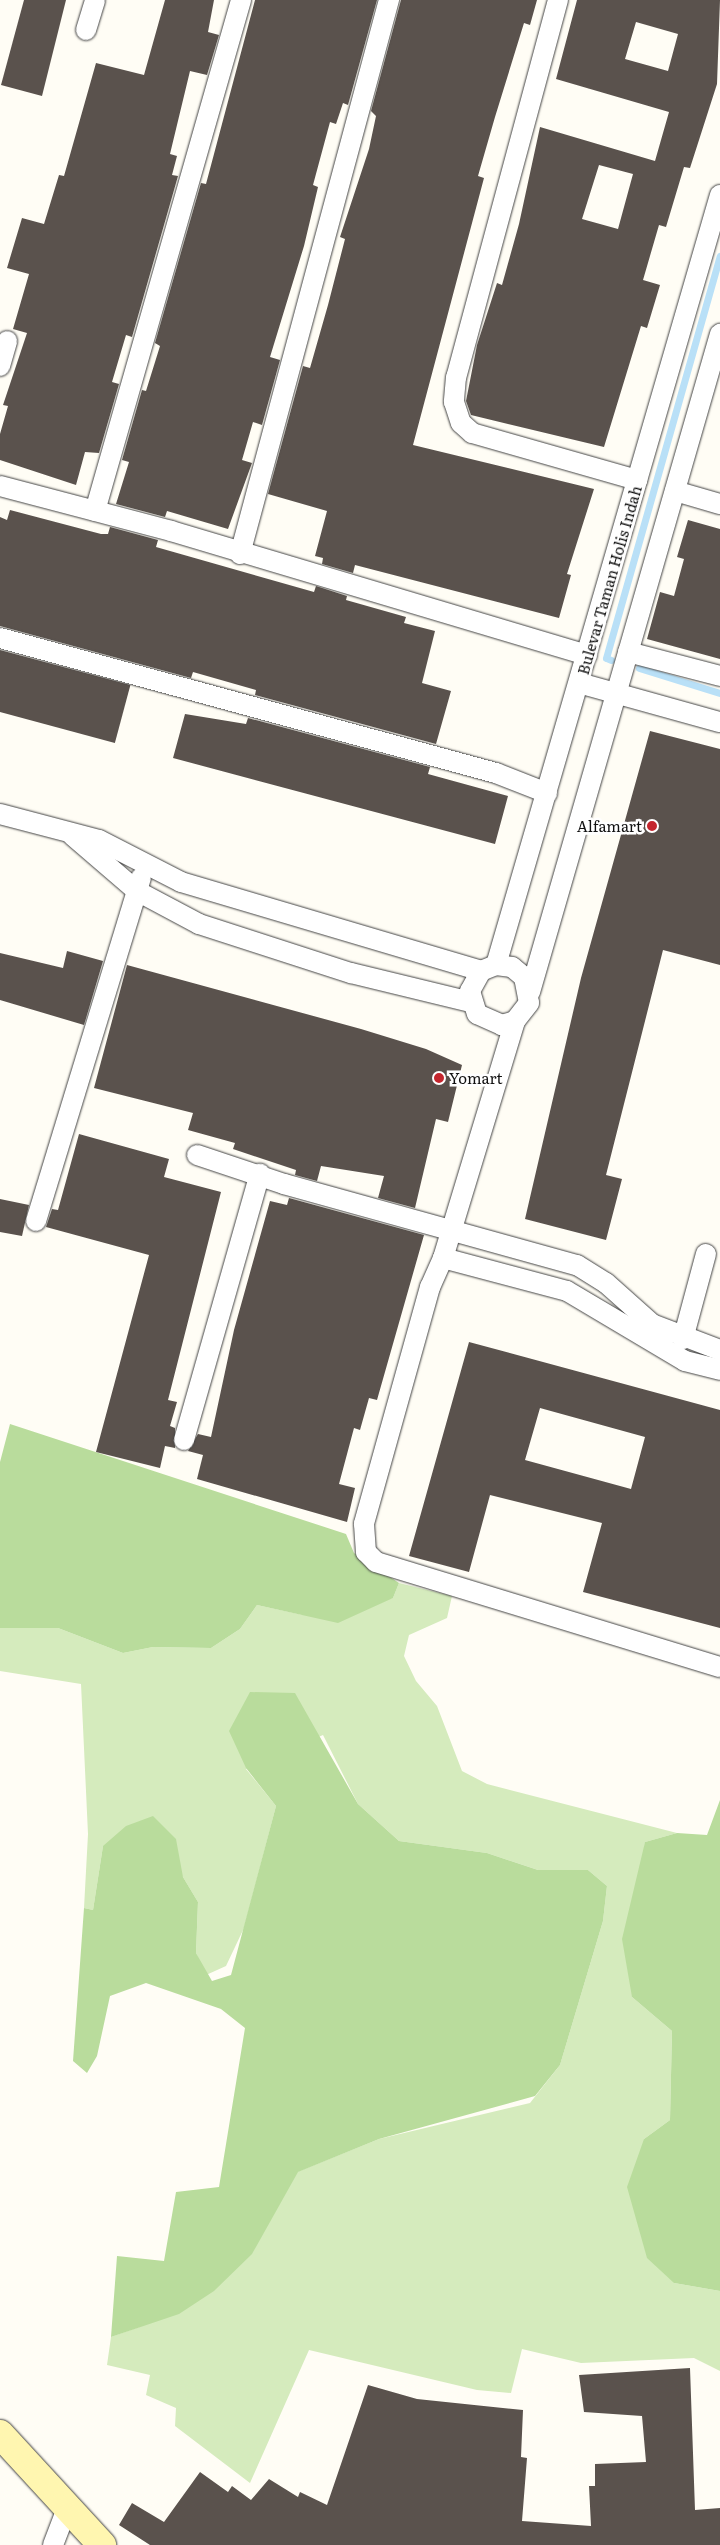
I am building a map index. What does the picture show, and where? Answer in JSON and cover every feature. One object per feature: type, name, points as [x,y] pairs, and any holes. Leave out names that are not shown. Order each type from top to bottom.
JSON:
[{"type":"main road","points":[[0,2434],[66,2510],[102,2545]]},
{"type":"street","points":[[86,30],[95,0]]},
{"type":"street","points":[[95,511],[241,0]]},
{"type":"street","points":[[240,554],[390,0]]},
{"type":"street","points":[[558,0],[456,377],[454,402],[461,423],[472,433],[637,480]]},
{"type":"street","name":"Bulevar Taman Holis Indah","points":[[530,992],[598,689],[587,655],[720,196]]},
{"type":"street","name":"Bulevar Taman Holis Indah","points":[[489,968],[547,793],[598,689],[628,652],[720,334]]},
{"type":"street","points":[[0,366],[7,341]]},
{"type":"street","points":[[0,486],[95,511],[587,655]]},
{"type":"street","points":[[675,491],[720,504]]},
{"type":"street","points":[[0,638],[496,773],[547,793]]},
{"type":"street","points":[[628,652],[720,676]]},
{"type":"street","points":[[598,689],[720,722]]},
{"type":"street","points":[[0,814],[73,836],[99,840],[145,867],[238,900],[489,968],[512,967],[524,977],[530,992],[529,1003],[515,1021],[443,1258],[430,1287],[366,1516],[362,1538],[366,1552],[376,1562],[720,1666]]},
{"type":"street","points":[[73,836],[137,891],[199,924],[351,973],[471,1002]]},
{"type":"street","points":[[36,1221],[145,867]]},
{"type":"street","points":[[489,968],[470,991],[471,1002],[488,1022],[515,1021]]},
{"type":"street","points":[[197,1155],[577,1265],[606,1283],[652,1324],[682,1339],[720,1350]]},
{"type":"street","points":[[184,1440],[260,1174]]},
{"type":"street","points":[[682,1339],[706,1254]]},
{"type":"street","points":[[443,1258],[567,1290],[685,1361],[720,1370]]},
{"type":"street","points":[[53,2545],[66,2510]]},
{"type":"green space","points":[[10,1424],[346,1534],[354,1553],[399,1583],[393,1598],[338,1623],[257,1605],[240,1629],[211,1648],[153,1647],[123,1653],[58,1628],[0,1628],[0,1462]]},
{"type":"green space","points":[[399,1583],[452,1596],[447,1618],[409,1635],[404,1656],[416,1681],[437,1706],[462,1771],[487,1784],[677,1833],[645,1842],[632,1997],[672,2031],[670,2120],[644,2139],[674,2283],[720,2291],[720,2371],[694,2358],[581,2363],[522,2349],[511,2393],[477,2390],[309,2350],[250,2483],[175,2426],[176,2408],[146,2395],[150,2375],[107,2365],[111,2337],[139,2327],[292,2174],[379,2139],[530,2103],[560,2065],[603,1921],[607,1886],[588,1870],[538,1870],[487,1853],[399,1841],[358,1804],[323,1735],[246,1769],[276,1806],[244,1928],[226,1966],[206,1975],[196,1953],[198,1902],[180,1872],[103,1846],[93,1910],[84,1908],[88,1834],[81,1684],[0,1671],[0,1628],[58,1628],[123,1653],[153,1647],[211,1648],[240,1629],[257,1605],[303,1615],[393,1598]]},
{"type":"green space","points":[[250,1692],[295,1693],[358,1804],[399,1841],[487,1853],[538,1870],[588,1870],[607,1886],[603,1921],[560,2065],[535,2096],[379,2139],[298,2172],[252,2254],[214,2291],[179,2314],[111,2337],[117,2256],[164,2261],[176,2192],[219,2187],[245,2028],[221,2009],[146,1983],[110,1996],[97,2056],[87,2073],[73,2061],[84,1908],[93,1910],[103,1846],[126,1826],[153,1816],[176,1839],[183,1877],[198,1902],[196,1953],[212,1981],[231,1975],[276,1806],[246,1768],[229,1731]]},
{"type":"green space","points":[[720,1800],[720,2291],[674,2283],[647,2258],[627,2187],[644,2139],[670,2120],[672,2031],[632,1997],[622,1939],[645,1842],[677,1833],[707,1835]]},
{"type":"building","points":[[24,0],[66,0],[42,96],[1,85]]},
{"type":"building","points":[[165,0],[214,0],[208,32],[219,35],[207,75],[190,71],[170,154],[177,156],[172,175],[178,176],[132,337],[126,335],[112,382],[119,384],[99,453],[85,452],[76,485],[0,460],[0,434],[8,406],[3,405],[27,333],[13,329],[29,274],[7,268],[22,218],[44,224],[59,175],[64,176],[96,63],[144,75]]},
{"type":"building","points":[[255,0],[377,0],[348,105],[343,103],[336,124],[330,122],[313,185],[318,187],[304,246],[270,357],[280,360],[262,425],[253,422],[242,460],[252,463],[228,529],[167,511],[165,517],[116,504],[129,462],[122,460],[142,390],[146,391],[160,346],[155,343],[201,183],[206,184]]},
{"type":"building","points":[[401,0],[537,0],[530,25],[524,23],[478,176],[484,178],[413,445],[594,489],[567,574],[571,575],[559,618],[355,565],[353,573],[322,564],[323,558],[315,556],[327,511],[268,494],[303,366],[310,368],[328,305],[345,239],[340,237],[369,149],[376,116],[371,111]]},
{"type":"building","points":[[577,0],[720,0],[717,84],[690,168],[684,167],[666,227],[659,225],[643,280],[660,285],[647,328],[641,326],[604,447],[471,415],[466,401],[477,345],[497,283],[502,285],[519,224],[540,127],[655,161],[669,112],[556,79]],"holes":[[[636,22],[678,34],[668,71],[625,59]],[[599,165],[633,174],[618,229],[582,219]]]},
{"type":"building","points":[[10,510],[101,534],[108,534],[110,527],[158,540],[156,547],[314,592],[316,586],[347,596],[346,600],[406,617],[404,623],[435,631],[422,683],[451,691],[436,744],[255,695],[256,690],[193,672],[191,678],[0,626],[0,517],[7,520]]},
{"type":"building","points":[[688,520],[720,529],[720,659],[647,639],[660,592],[674,596],[684,559],[677,557]]},
{"type":"building","points":[[0,650],[130,685],[115,743],[0,712]]},
{"type":"building","points":[[185,714],[246,724],[248,718],[430,767],[428,774],[508,796],[495,844],[173,758]]},
{"type":"building","points":[[650,731],[720,749],[720,965],[663,950],[606,1175],[622,1179],[606,1240],[525,1219],[581,978]]},
{"type":"building","points":[[67,951],[103,961],[84,1025],[0,1000],[0,953],[63,968]]},
{"type":"building","points":[[127,965],[361,1029],[426,1049],[462,1065],[448,1122],[436,1119],[415,1208],[378,1198],[384,1176],[321,1166],[317,1181],[295,1175],[296,1170],[233,1149],[235,1143],[188,1130],[193,1113],[94,1088]]},
{"type":"building","points":[[79,1134],[169,1159],[164,1177],[221,1192],[168,1400],[177,1402],[170,1426],[175,1428],[175,1448],[165,1446],[160,1468],[96,1452],[149,1255],[46,1227],[52,1209],[58,1210]]},
{"type":"building","points":[[289,1198],[424,1235],[377,1400],[369,1398],[360,1430],[354,1428],[339,1484],[355,1488],[347,1522],[197,1479],[203,1455],[188,1451],[198,1434],[211,1437],[234,1330],[270,1201],[287,1205]]},
{"type":"building","points":[[0,1199],[29,1205],[22,1236],[0,1232]]},
{"type":"building","points":[[469,1342],[720,1410],[720,1628],[583,1592],[602,1523],[490,1495],[469,1572],[409,1556]],"holes":[[[540,1408],[645,1437],[631,1489],[525,1460]]]},
{"type":"building","points":[[690,2368],[695,2510],[720,2508],[720,2545],[150,2545],[119,2525],[132,2503],[164,2522],[200,2472],[228,2492],[232,2486],[251,2500],[269,2479],[298,2497],[300,2492],[327,2505],[368,2385],[417,2399],[523,2410],[521,2457],[527,2458],[522,2521],[591,2526],[589,2486],[595,2486],[595,2464],[646,2462],[642,2416],[584,2412],[579,2375]]},
{"type":"waterway","points":[[611,660],[606,658],[720,256]]},
{"type":"waterway","points":[[639,668],[720,693]]},
{"type":"place","name":"Alfamart","points":[[652,826]]},
{"type":"place","name":"Yomart","points":[[439,1078]]}]
